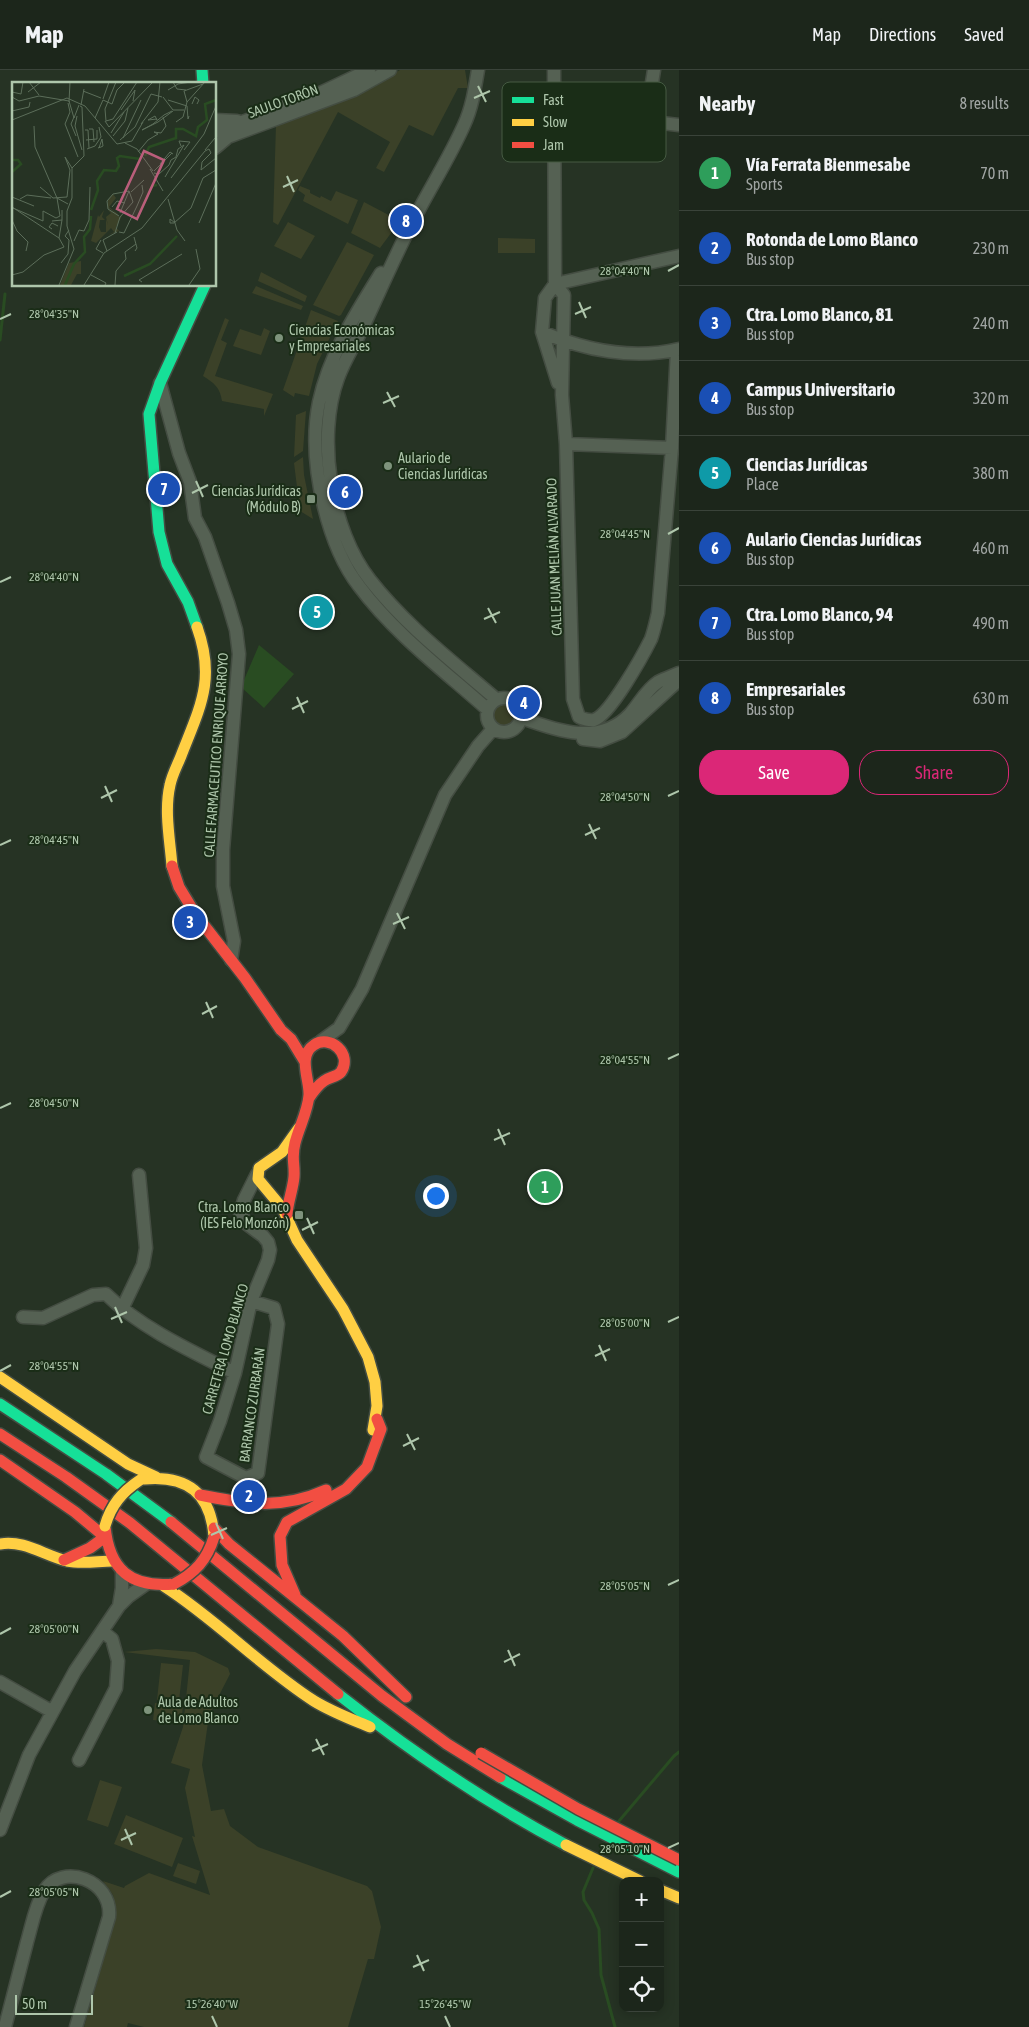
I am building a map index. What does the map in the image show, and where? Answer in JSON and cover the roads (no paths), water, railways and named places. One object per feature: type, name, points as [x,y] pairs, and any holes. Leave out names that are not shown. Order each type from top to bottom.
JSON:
[{"type":"main road","points":[[205,286],[160,383],[149,414],[159,532],[167,564],[188,602],[198,628],[205,649],[207,673],[202,701],[170,785],[168,806],[172,868],[179,887],[196,915],[281,1030],[291,1039],[307,1071],[308,1098],[292,1160],[294,1179],[287,1203],[287,1214]]},
{"type":"main road","points":[[291,1039],[317,1043],[330,1042],[340,1048],[344,1058],[342,1069],[335,1077],[325,1080],[308,1098]]},
{"type":"main road","points":[[304,1062],[306,1053],[317,1043]]},
{"type":"main road","points":[[200,1495],[239,1503],[272,1505],[298,1502],[317,1495],[334,1486],[352,1470],[368,1448],[377,1419],[377,1392],[369,1361],[344,1310],[299,1244],[287,1214],[276,1198],[260,1184],[257,1174],[260,1166],[266,1160],[274,1159],[285,1149],[299,1128]]},
{"type":"main road","points":[[1,1377],[128,1464],[156,1477]]},
{"type":"main road","points":[[0,1404],[146,1503],[206,1549],[393,1704],[478,1757],[521,1790],[594,1830],[679,1872]]},
{"type":"main road","points":[[298,1600],[282,1565],[280,1536],[287,1522],[346,1489],[367,1467],[381,1429],[377,1419]]},
{"type":"main road","points":[[0,1434],[59,1472],[128,1522],[388,1732],[462,1784],[533,1827],[631,1877]]},
{"type":"main road","points":[[0,1460],[105,1532]]},
{"type":"main road","points":[[239,1503],[217,1522],[210,1553],[202,1565],[191,1576],[169,1585],[146,1584],[130,1577],[113,1561],[108,1551],[105,1532],[108,1512],[121,1492],[140,1480],[156,1477],[171,1478],[185,1483],[200,1495],[217,1522],[229,1544],[343,1636],[414,1704]]},
{"type":"main road","points":[[64,1560],[90,1548],[105,1532]]},
{"type":"main road","points":[[0,1544],[16,1542],[64,1560],[81,1563],[113,1561]]},
{"type":"main road","points":[[169,1585],[308,1696],[349,1721],[388,1732]]},
{"type":"main road","points":[[467,1743],[478,1757],[679,1861]]},
{"type":"main road","points":[[664,1892],[679,1898]]},
{"type":"street","name":"SAULO TORÓN","points":[[216,132],[316,95],[369,70]]},
{"type":"street","name":"SAULO TORÓN","points":[[216,147],[228,137],[354,90],[390,70]]},
{"type":"street","points":[[477,71],[473,98],[464,124],[410,226],[338,378],[331,406],[329,478],[340,521],[350,547],[368,578],[399,614],[496,699]]},
{"type":"street","points":[[216,120],[242,122]]},
{"type":"street","points":[[666,123],[679,125]]},
{"type":"street","name":"CALLE JUAN MELIÁN ALVARADO","points":[[554,162],[555,284],[545,298],[542,332],[562,396]]},
{"type":"street","points":[[410,226],[350,322],[327,374],[319,402],[316,435],[317,478],[328,524],[339,552],[358,586],[390,622],[487,709]]},
{"type":"street","points":[[555,284],[679,256]]},
{"type":"street","name":"CALLE JUAN MELIÁN ALVARADO","points":[[555,284],[564,295],[562,396],[566,444],[573,699],[579,717],[588,720],[595,719],[607,710],[623,688],[651,638],[658,613],[672,448]]},
{"type":"street","points":[[542,332],[562,341],[607,352],[643,354],[678,350],[672,448],[566,444]]},
{"type":"street","name":"CALLE FARMACEUTICO ENRIQUE ARROYO","points":[[160,383],[179,453],[190,482],[195,518],[205,537],[221,584],[237,638],[239,654],[223,850],[223,886],[234,941],[231,960]]},
{"type":"street","points":[[571,734],[604,731],[618,725],[656,683],[679,674]]},
{"type":"street","points":[[522,718],[556,731],[571,734],[583,740],[600,740],[622,732],[679,680]]},
{"type":"street","points":[[506,696],[516,701],[522,710],[522,718],[518,726],[510,731],[502,732],[493,729],[487,720],[487,709],[496,699],[506,696]]},
{"type":"street","points":[[317,1043],[339,1028],[362,989],[445,795],[478,746],[493,729]]},
{"type":"street","points":[[339,1028],[340,1048]]},
{"type":"street","points":[[244,1200],[257,1174]]},
{"type":"street","points":[[122,1310],[143,1265],[146,1248],[139,1175]]},
{"type":"street","points":[[244,1200],[267,1190]]},
{"type":"street","name":"CARRETERA LOMO BLANCO","points":[[206,1457],[220,1422],[235,1373],[251,1301],[268,1260],[270,1250],[268,1242],[248,1225],[240,1213],[244,1200]]},
{"type":"street","points":[[23,1317],[43,1318],[93,1295],[106,1294],[122,1310],[196,1353],[235,1373]]},
{"type":"street","name":"BARRANCO ZURBARÁN","points":[[206,1457],[246,1478],[258,1473],[278,1324],[274,1308],[251,1301]]},
{"type":"street","points":[[119,1606],[122,1571]]},
{"type":"street","points":[[0,1830],[29,1755],[75,1670],[119,1606],[146,1584]]},
{"type":"street","points":[[79,1760],[116,1688],[118,1661],[112,1639],[102,1631]]},
{"type":"street","points":[[0,1682],[52,1712]]},
{"type":"street","points":[[663,1849],[679,1861]]},
{"type":"street","points":[[5,2027],[36,1910],[45,1890],[57,1880],[73,1876],[96,1883],[104,1892],[110,1908],[109,1917],[76,2027]]},
{"type":"waterway","points":[[0,340],[5,294]]},
{"type":"waterway","points":[[619,1821],[679,1752]]},
{"type":"waterway","points":[[593,1868],[583,1892],[584,1900],[599,1929],[601,1975],[615,2027]]},
{"type":"place","name":"Empresariales","points":[[406,221]]},
{"type":"place","name":"Ciencias Económicas y Empresariales","points":[[279,338]]},
{"type":"place","name":"Aulario de Ciencias Jurídicas","points":[[388,466]]},
{"type":"place","name":"Ctra. Lomo Blanco, 94","points":[[164,489]]},
{"type":"place","name":"Aulario Ciencias Jurídicas","points":[[345,492]]},
{"type":"place","name":"Ciencias Jurídicas (Módulo B)","points":[[311,499]]},
{"type":"place","name":"Ciencias Jurídicas","points":[[317,612]]},
{"type":"place","name":"Campus Universitario","points":[[524,703]]},
{"type":"place","name":"Ctra. Lomo Blanco, 81","points":[[190,922]]},
{"type":"place","name":"Vía Ferrata Bienmesabe","points":[[545,1187]]},
{"type":"place","name":"Ctra. Lomo Blanco (IES Felo Monzón)","points":[[299,1215]]},
{"type":"place","name":"Rotonda de Lomo Blanco","points":[[249,1496]]},
{"type":"place","name":"Aula de Adultos de Lomo Blanco","points":[[148,1710]]}]
